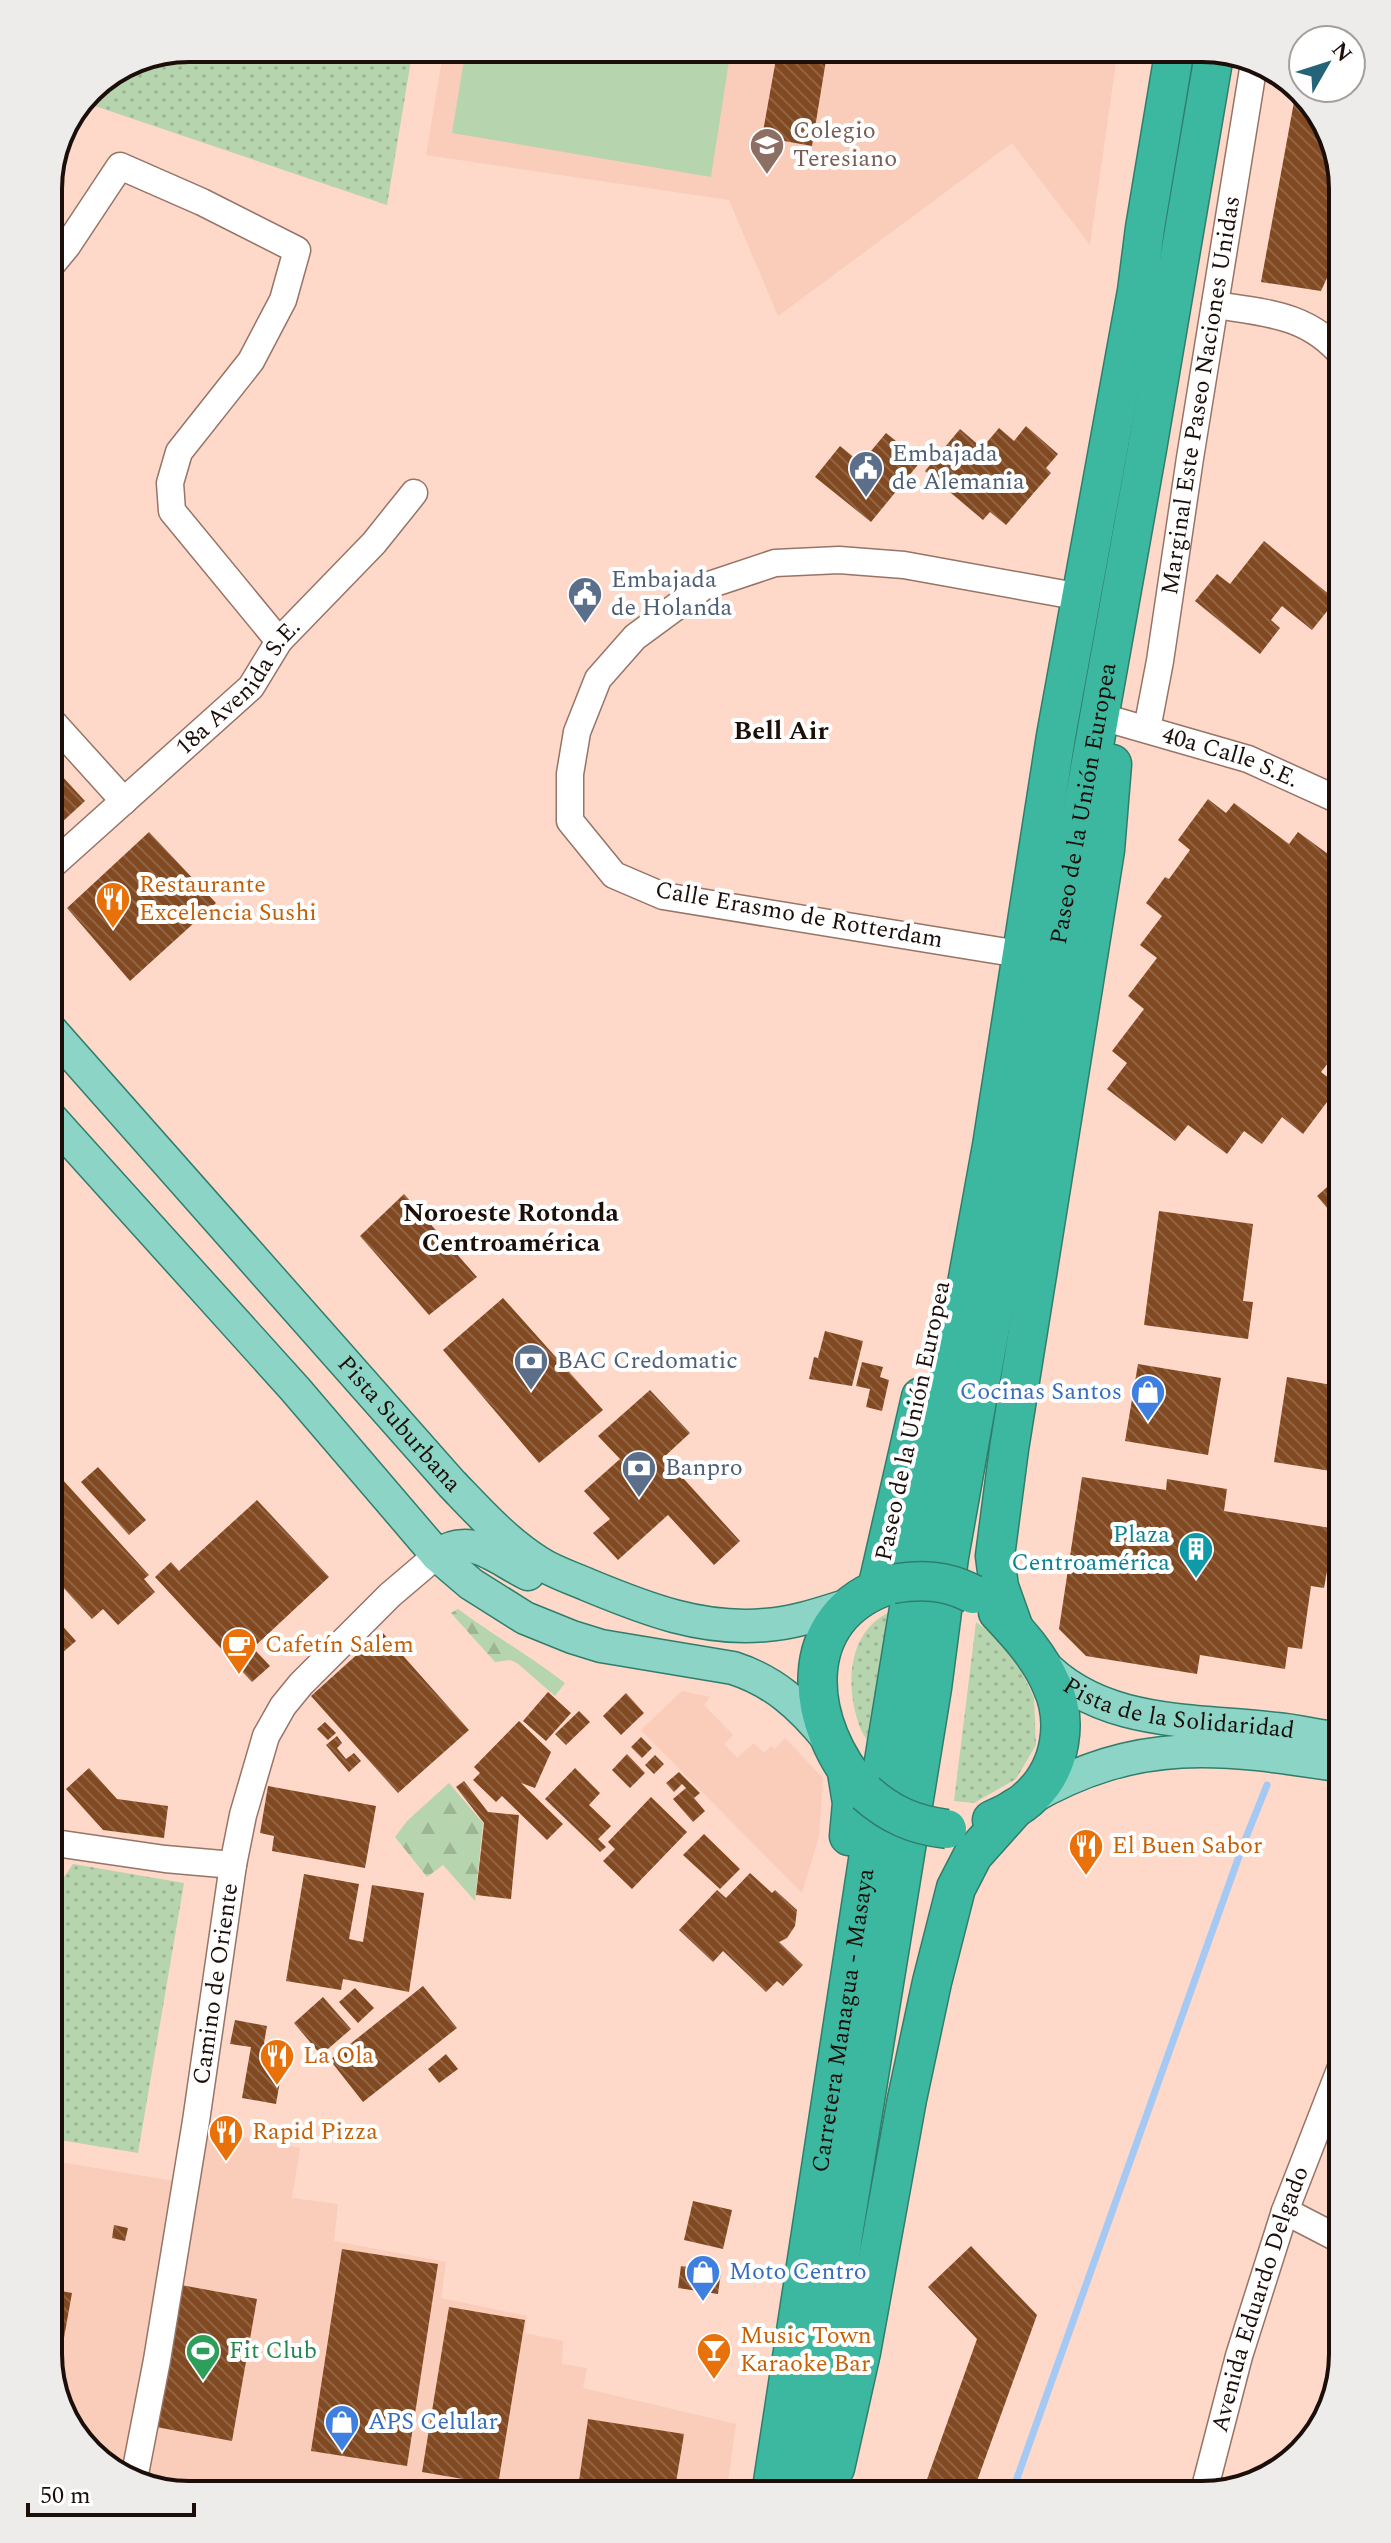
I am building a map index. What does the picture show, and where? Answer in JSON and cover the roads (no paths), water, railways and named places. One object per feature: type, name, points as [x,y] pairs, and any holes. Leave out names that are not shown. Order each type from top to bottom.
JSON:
[{"type":"highway","name":"Paseo de la Unión Europea","points":[[934,1552],[992,1146],[1056,736],[1137,291],[1173,62]]},
{"type":"highway","name":"Paseo de la Unión Europea","points":[[934,1552],[1118,606],[1213,62]]},
{"type":"highway","points":[[1022,1639],[999,1587],[995,1556],[1009,1449],[1105,850],[1131,725],[1118,606]]},
{"type":"highway","name":"Paseo de la Unión Europea","points":[[875,1592],[917,1414],[1007,952],[1020,862],[1056,736]]},
{"type":"highway","name":"Carretera Managua - Masaya","points":[[773,2481],[870,1847],[934,1552]]},
{"type":"highway","name":"Carretera Managua - Masaya","points":[[811,2481],[843,2235],[932,1688],[934,1552]]},
{"type":"highway","points":[[834,2481],[907,2099],[956,1888],[973,1855],[1021,1804],[1046,1777],[1057,1753],[1060,1735],[1057,1698],[1046,1674],[1022,1639],[996,1610],[973,1594],[930,1580],[875,1592],[835,1624],[820,1654],[818,1696],[828,1739],[856,1782],[894,1815],[928,1827],[947,1829],[988,1822],[1021,1804]]},
{"type":"highway","points":[[749,2481],[794,2174],[853,1816],[852,1791],[856,1782]]},
{"type":"main road","name":"Pista Suburbana","points":[[62,1043],[358,1379],[486,1519],[541,1565],[656,1613],[702,1622],[753,1626],[788,1622],[875,1592]]},
{"type":"main road","points":[[62,1131],[295,1389],[437,1555],[496,1601],[552,1630],[601,1646],[749,1673],[766,1681],[801,1707],[828,1739]]},
{"type":"main road","points":[[437,1555],[458,1544],[476,1547],[569,1594],[656,1613]]},
{"type":"main road","name":"Pista de la Solidaridad","points":[[1022,1639],[1064,1684],[1109,1707],[1169,1718],[1329,1737]]},
{"type":"main road","name":"Pista de la Solidaridad","points":[[1021,1804],[1078,1774],[1113,1761],[1169,1751],[1247,1752],[1329,1764]]},
{"type":"street","name":"Marginal Este Paseo Naciones Unidas","points":[[1131,725],[1160,661],[1252,73]]},
{"type":"street","points":[[62,252],[120,166],[202,202],[297,250],[283,300],[251,361],[179,452],[170,483],[172,511],[279,641]]},
{"type":"street","points":[[1215,305],[1290,317],[1329,340]]},
{"type":"street","name":"18a Avenida S.E.","points":[[62,856],[251,687],[279,641],[374,543],[414,493]]},
{"type":"street","name":"Calle Erasmo de Rotterdam","points":[[1007,952],[663,896],[614,875],[570,821],[570,774],[577,732],[598,679],[635,637],[703,587],[775,563],[839,560],[904,565],[1081,597]]},
{"type":"street","name":"40a Calle S.E.","points":[[1131,725],[1248,759],[1329,796]]},
{"type":"street","points":[[62,732],[124,801]]},
{"type":"street","name":"Camino de Oriente","points":[[136,2469],[196,2121],[233,1865],[243,1815],[266,1736],[283,1706],[323,1661],[390,1595],[437,1555]]},
{"type":"street","points":[[62,1844],[233,1865]]},
{"type":"street","name":"Avenida Eduardo Delgado","points":[[1207,2481],[1239,2356],[1285,2211],[1329,2105]]},
{"type":"street","points":[[1285,2211],[1329,2234]]},
{"type":"waterway","points":[[1016,2481],[1267,1785]]},
{"type":"place","name":"Colegio Teresiano","points":[[767,176]]},
{"type":"place","name":"Embajada de Alemania","points":[[866,499]]},
{"type":"place","name":"Embajada de Holanda","points":[[585,625]]},
{"type":"place","name":"Restaurante Excelencia Sushi","points":[[113,930]]},
{"type":"place","name":"BAC Credomatic","points":[[531,1392]]},
{"type":"place","name":"Cocinas Santos","points":[[1148,1423]]},
{"type":"place","name":"Banpro","points":[[639,1499]]},
{"type":"place","name":"Plaza Centroamérica","points":[[1196,1580]]},
{"type":"place","name":"Cafetín Salem","points":[[239,1676]]},
{"type":"place","name":"El Buen Sabor","points":[[1086,1877]]},
{"type":"place","name":"La Ola","points":[[277,2087]]},
{"type":"place","name":"Rapid Pizza","points":[[226,2163]]},
{"type":"place","name":"Moto Centro","points":[[703,2303]]},
{"type":"place","name":"Music Town Karaoke Bar","points":[[714,2381]]},
{"type":"place","name":"Fit Club","points":[[203,2382]]},
{"type":"place","name":"APS Celular","points":[[342,2453]]},
{"type":"district","name":"Bell Air","points":[[781,731]]},
{"type":"district","name":"Noroeste Rotonda Centroamérica","points":[[511,1228]]}]
